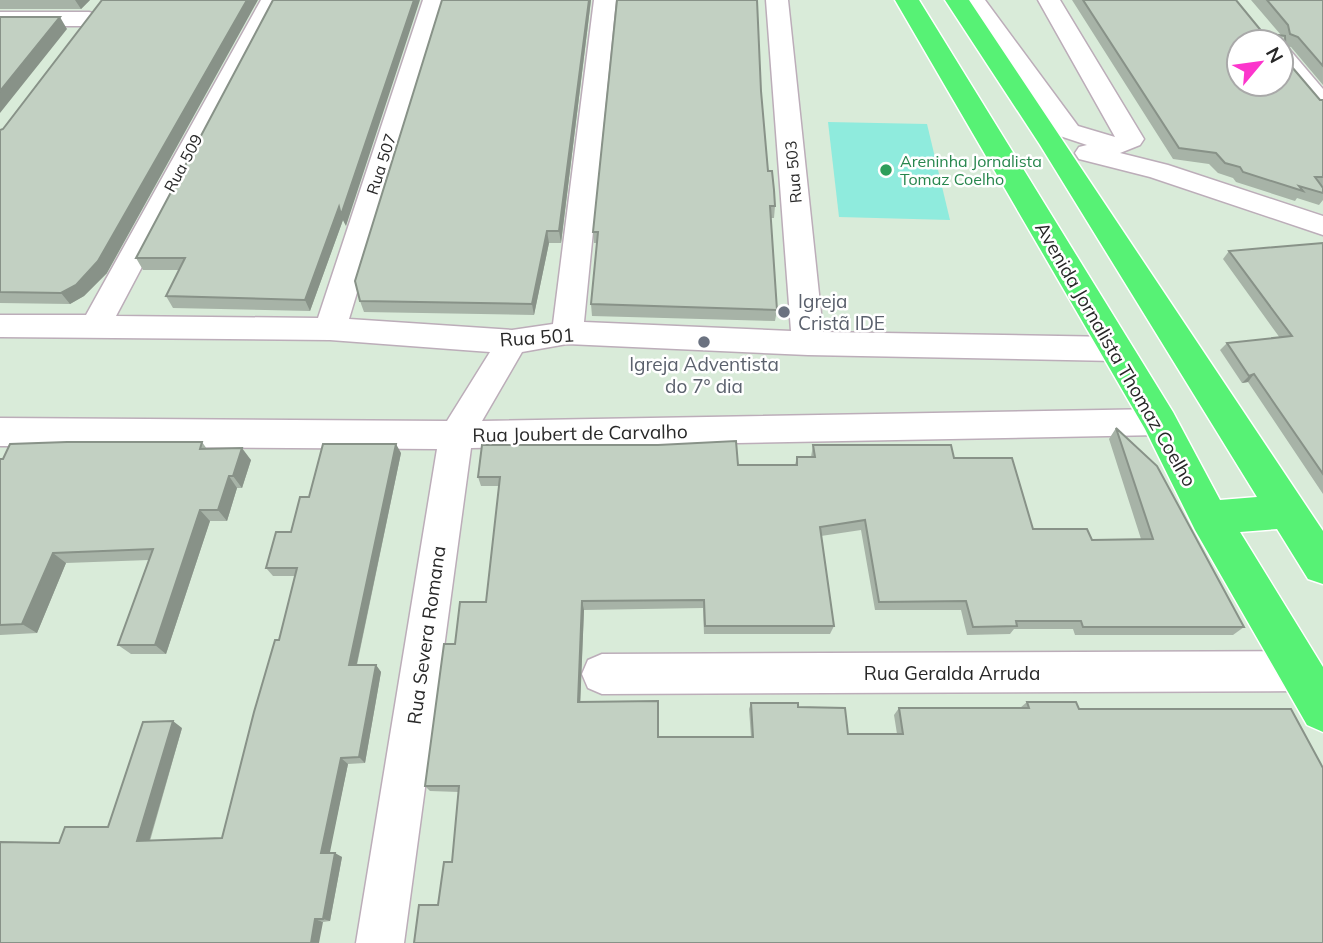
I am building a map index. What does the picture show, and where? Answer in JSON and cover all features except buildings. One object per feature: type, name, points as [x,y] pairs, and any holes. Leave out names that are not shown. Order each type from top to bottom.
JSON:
[{"type":"main road","name":"Avenida Jornalista Thomaz Coelho","points":[[907,0],[1160,422],[1209,518],[1323,709]]},
{"type":"main road","points":[[957,0],[1054,145],[1323,566]]},
{"type":"main road","points":[[1209,518],[1288,511]]},
{"type":"street","name":"Rua 509","points":[[94,327],[272,0]]},
{"type":"street","name":"Rua 507","points":[[330,329],[434,0]]},
{"type":"street","points":[[567,333],[605,0]]},
{"type":"street","name":"Rua 503","points":[[777,0],[808,343]]},
{"type":"street","points":[[974,0],[1069,131],[1117,146],[1131,139],[1049,0]]},
{"type":"street","points":[[1055,0],[1159,171]]},
{"type":"street","points":[[0,42],[10,14],[96,10]]},
{"type":"street","points":[[72,40],[96,10]]},
{"type":"street","points":[[1295,71],[1323,104]]},
{"type":"street","points":[[1054,145],[1159,171],[1323,226]]},
{"type":"street","name":"Rua 501","points":[[0,326],[330,329],[512,342],[567,333],[808,343],[1116,349]]},
{"type":"street","name":"Rua Severa Romana","points":[[380,943],[456,435],[512,342]]},
{"type":"street","name":"Rua Joubert de Carvalho","points":[[0,432],[456,435],[1160,422]]},
{"type":"street","name":"Rua Geralda Arruda","points":[[602,674],[1302,671]]},
{"type":"shaded area","name":"Areninha Jornalista Tomaz Coelho","points":[[828,122],[927,124],[950,220],[839,217]]},
{"type":"place","name":"Areninha Jornalista Tomaz Coelho","points":[[886,170]]},
{"type":"place","name":"Igreja Cristã IDE","points":[[784,312]]},
{"type":"place","name":"Igreja Adventista do 7° dia","points":[[704,342]]}]
